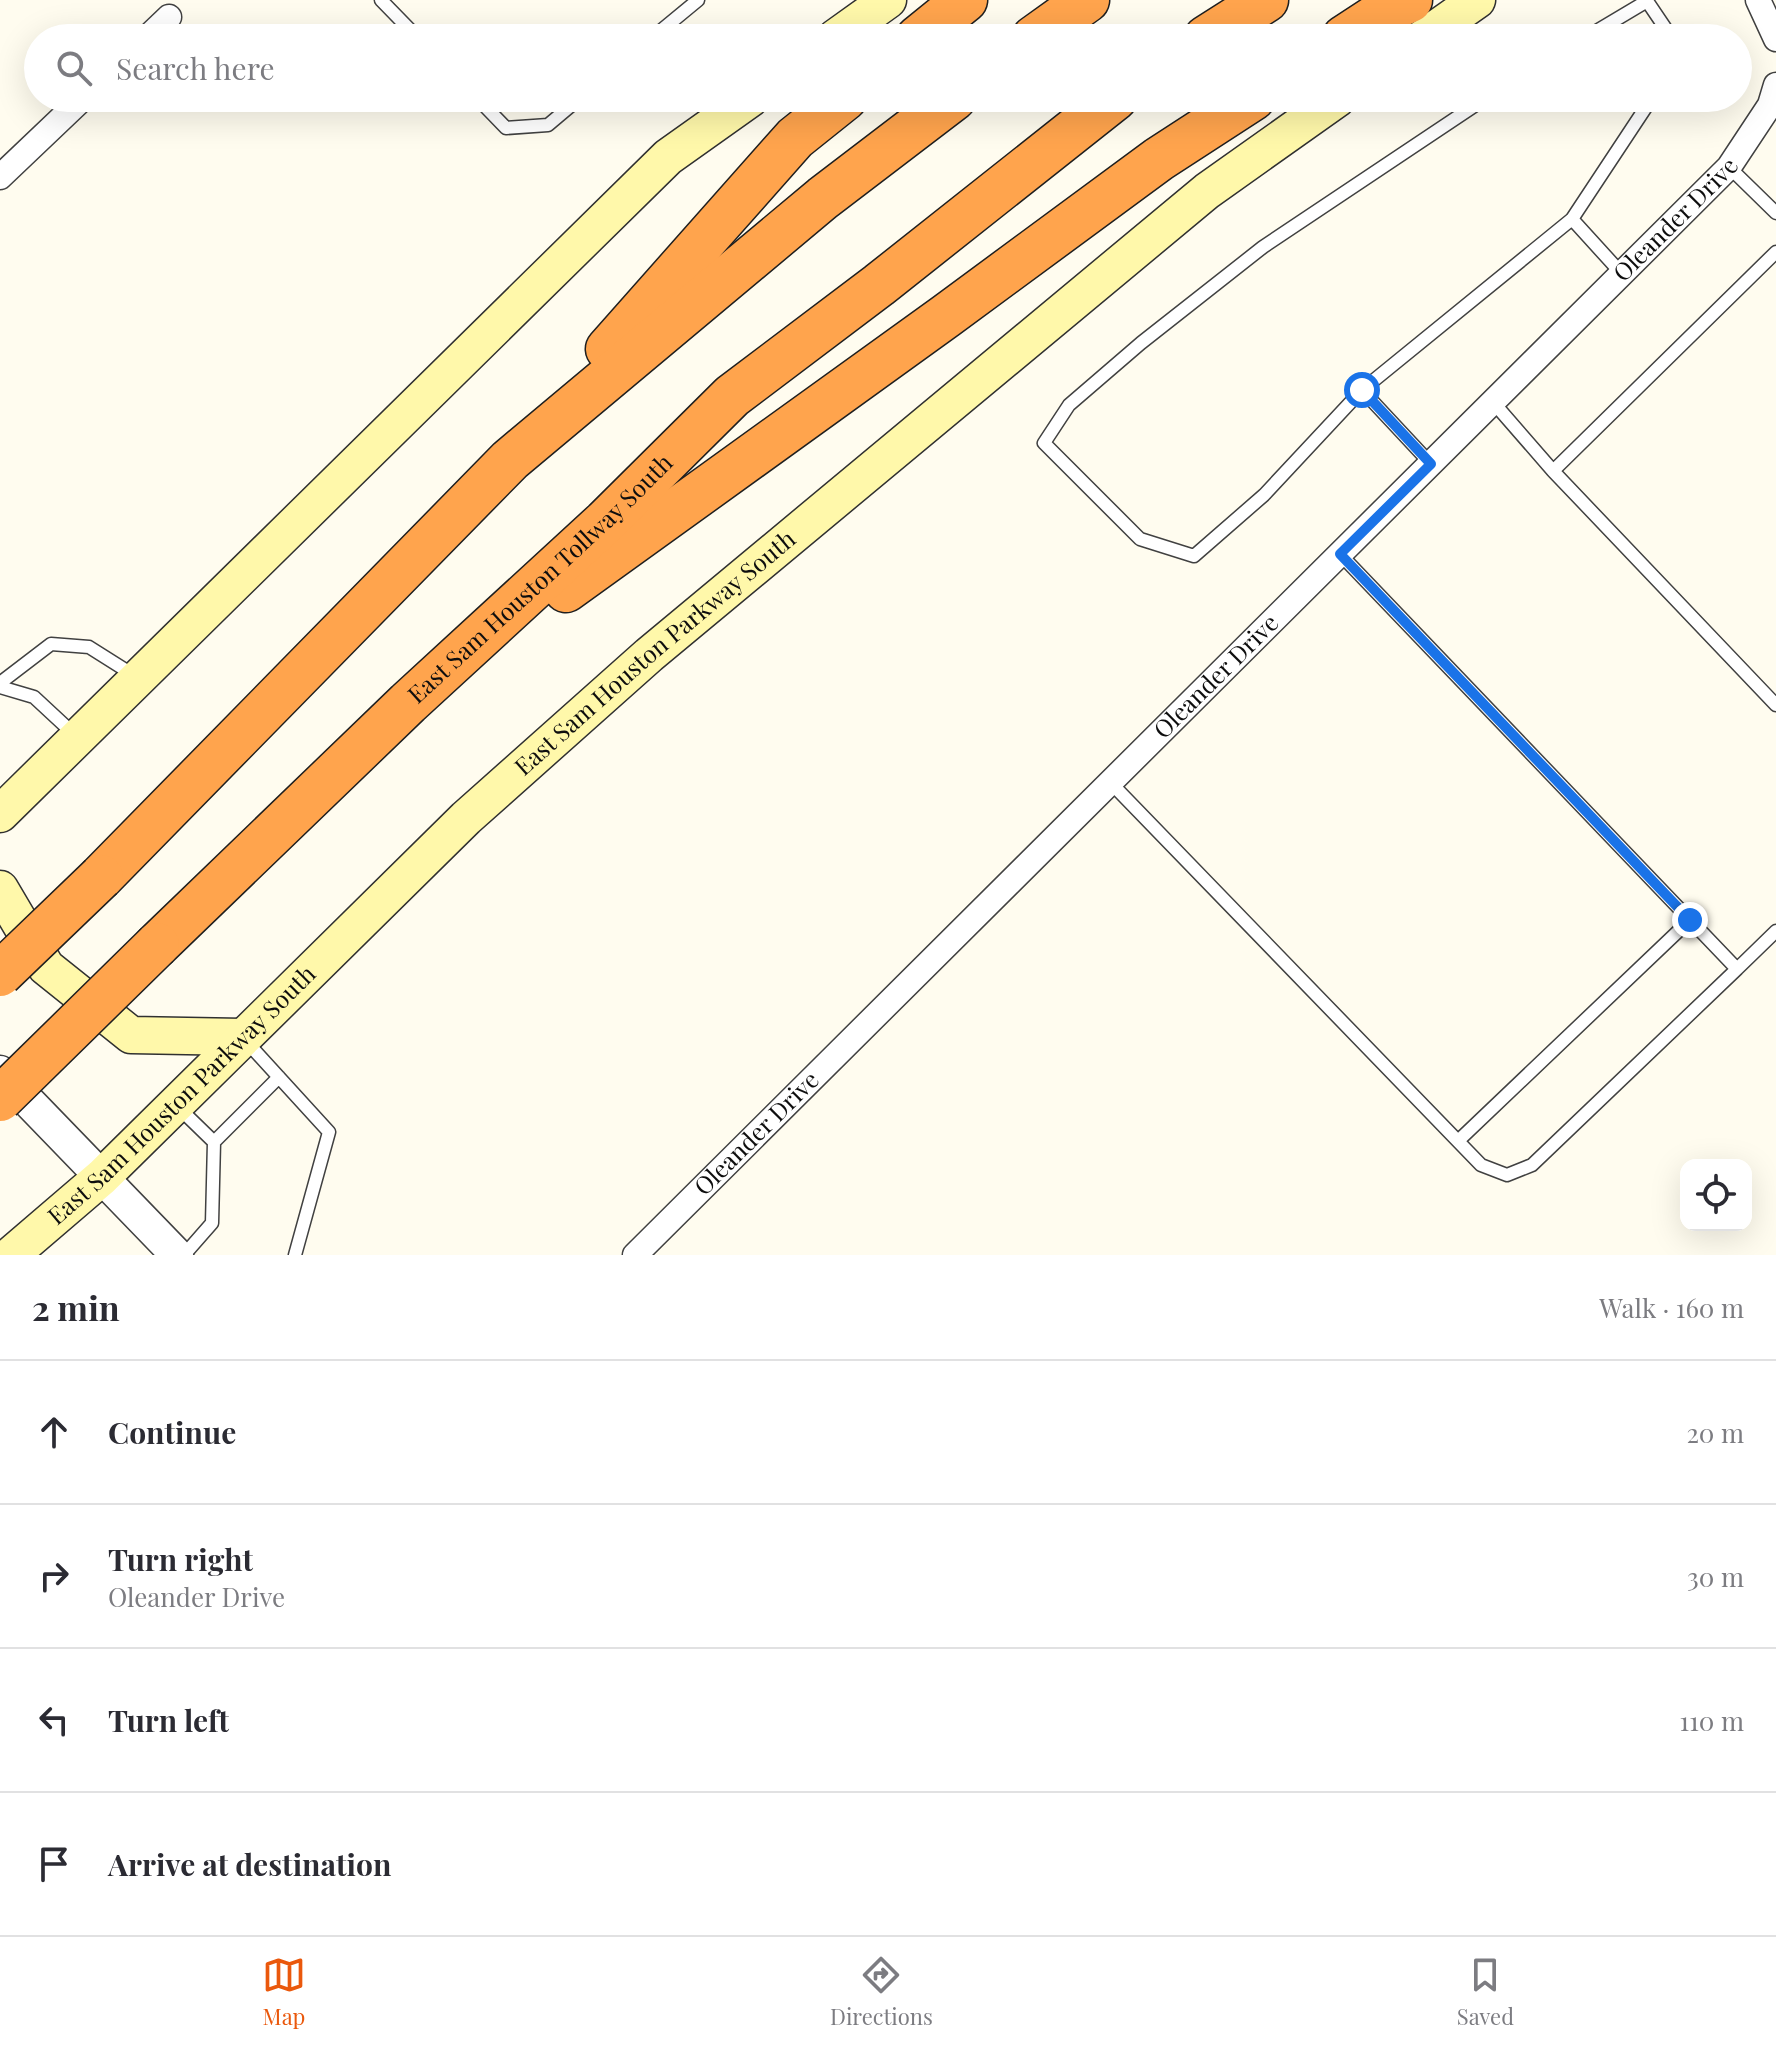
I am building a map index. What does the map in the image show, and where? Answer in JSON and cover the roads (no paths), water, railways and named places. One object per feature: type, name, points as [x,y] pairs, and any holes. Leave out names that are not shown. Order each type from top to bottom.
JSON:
[{"type":"highway","points":[[935,24],[965,0]]},
{"type":"highway","points":[[1054,24],[1087,0]]},
{"type":"highway","points":[[1228,24],[1266,0]]},
{"type":"highway","points":[[1365,24],[1410,0]]},
{"type":"highway","points":[[0,974],[101,877],[510,460],[795,138],[828,112]]},
{"type":"highway","points":[[510,460],[823,198],[936,112]]},
{"type":"highway","name":"East Sam Houston Tollway South","points":[[0,1099],[408,703],[605,522],[732,396],[879,285],[1097,112]]},
{"type":"highway","points":[[408,703],[1159,159],[1231,112]]},
{"type":"main road","points":[[855,24],[888,0]]},
{"type":"main road","points":[[1443,24],[1477,0]]},
{"type":"main road","points":[[0,814],[668,157],[731,112]]},
{"type":"main road","name":"East Sam Houston Parkway South","points":[[11,1255],[102,1177],[466,818],[649,655],[1207,191],[1318,112]]},
{"type":"main road","points":[[0,889],[46,967],[131,1035],[243,1037]]},
{"type":"street","points":[[1758,0],[1776,39]]},
{"type":"street","points":[[162,24],[169,17]]},
{"type":"street","name":"Oleander Drive","points":[[635,1255],[1729,167],[1770,105],[1776,85]]},
{"type":"street","points":[[0,177],[68,112]]},
{"type":"street","points":[[0,1072],[177,1255]]},
{"type":"lane","points":[[381,0],[404,24]]},
{"type":"lane","points":[[669,24],[698,0]]},
{"type":"lane","points":[[1608,24],[1647,1],[1663,24]]},
{"type":"lane","points":[[491,112],[506,128],[548,125],[563,112]]},
{"type":"lane","points":[[1465,112],[1263,247],[1069,405],[1044,443],[1140,539],[1194,556],[1264,495],[1362,390],[1572,219],[1643,112]]},
{"type":"lane","points":[[1729,167],[1776,213]]},
{"type":"lane","points":[[1572,219],[1622,274]]},
{"type":"lane","points":[[1553,471],[1776,252]]},
{"type":"lane","points":[[1362,390],[1431,464]]},
{"type":"lane","points":[[1493,402],[1553,471],[1776,705]]},
{"type":"lane","points":[[1340,554],[1737,969]]},
{"type":"lane","points":[[0,685],[51,644],[89,647],[138,678]]},
{"type":"lane","points":[[0,685],[34,697],[78,737]]},
{"type":"lane","points":[[1111,783],[1481,1165],[1507,1175],[1532,1165],[1776,931]]},
{"type":"lane","points":[[1458,1141],[1690,920]]},
{"type":"lane","points":[[243,1037],[329,1132],[295,1255]]},
{"type":"lane","points":[[184,1255],[212,1223],[214,1142],[279,1077]]},
{"type":"lane","points":[[175,1104],[214,1142]]}]
